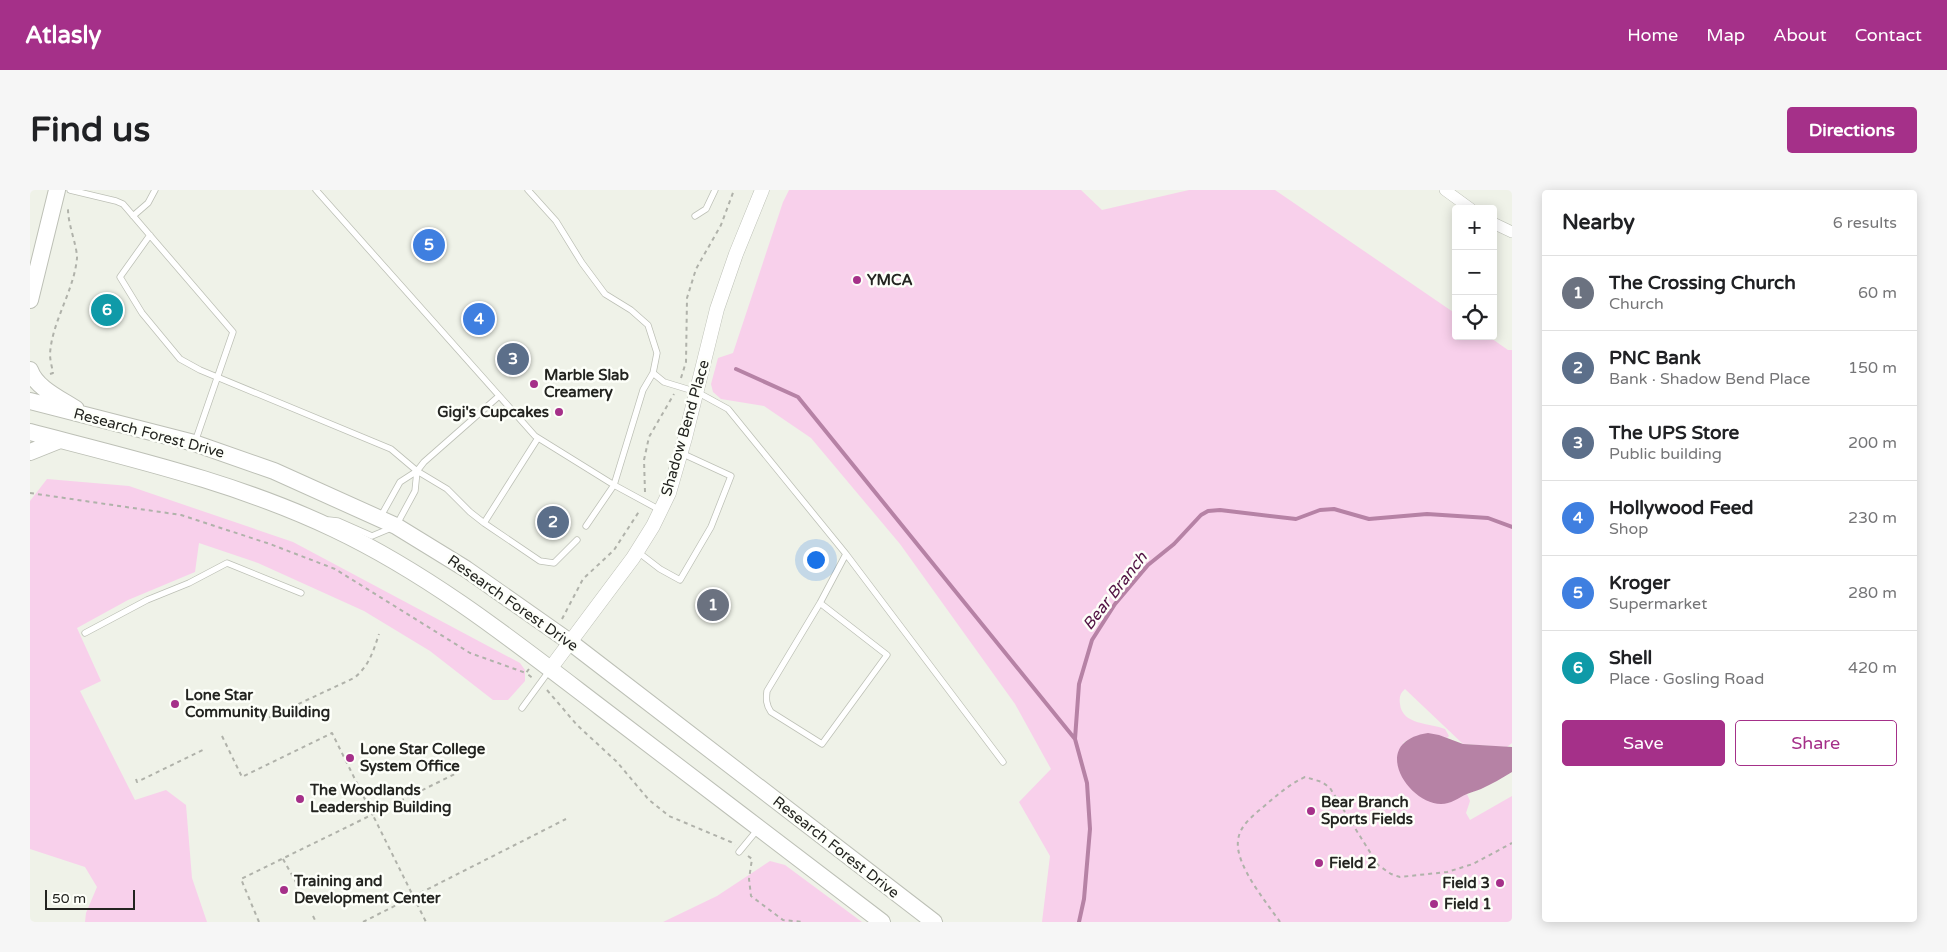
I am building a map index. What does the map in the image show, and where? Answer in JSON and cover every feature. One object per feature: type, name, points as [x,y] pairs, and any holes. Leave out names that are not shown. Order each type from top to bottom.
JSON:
[{"type":"main road","points":[[30,300],[66,190]]},
{"type":"main road","points":[[31,372],[43,386],[86,416]]},
{"type":"main road","name":"Research Forest Drive","points":[[30,401],[194,443],[274,471],[396,526],[466,569],[570,642],[934,922]]},
{"type":"main road","name":"Research Forest Drive","points":[[30,432],[182,472],[263,499],[334,529],[387,558],[450,596],[550,669],[882,922]]},
{"type":"main road","points":[[30,452],[60,440]]},
{"type":"street","name":"Shadow Bend Place","points":[[550,669],[637,551],[669,493],[720,300],[762,190]]},
{"type":"street","points":[[1445,190],[1466,205]]},
{"type":"street","points":[[1497,225],[1512,232]]},
{"type":"lane","points":[[66,190],[116,200],[123,204],[233,332],[194,443]]},
{"type":"lane","points":[[133,216],[148,203],[156,190]]},
{"type":"lane","points":[[316,190],[538,438],[660,511]]},
{"type":"lane","points":[[528,190],[556,221],[582,263],[605,294],[631,310],[648,325],[657,353],[653,373],[643,390],[614,485],[586,526]]},
{"type":"lane","points":[[695,216],[706,209],[715,190]]},
{"type":"lane","points":[[150,235],[120,277],[142,313],[180,359],[200,370],[392,449],[418,471],[447,489],[470,512],[540,561],[554,563],[577,540]]},
{"type":"lane","points":[[653,373],[664,382],[697,392],[728,409],[846,554],[1003,762]]},
{"type":"lane","points":[[380,518],[400,482],[418,471],[424,462],[499,396]]},
{"type":"lane","points":[[484,522],[538,438]]},
{"type":"lane","points":[[637,551],[660,569],[680,580],[711,527],[731,476],[681,453]]},
{"type":"lane","points":[[309,518],[338,521],[372,536],[396,526],[415,491],[418,471]]},
{"type":"lane","points":[[820,603],[887,655],[822,744],[771,712],[767,707],[767,691],[820,603],[846,554]]},
{"type":"lane","points":[[85,633],[147,600],[189,583],[227,563],[301,593]]},
{"type":"lane","points":[[522,708],[550,669]]},
{"type":"lane","points":[[740,851],[759,828]]},
{"type":"path","points":[[31,372],[53,374],[50,354],[57,323],[71,284],[77,256],[68,221],[66,190]]},
{"type":"path","points":[[30,493],[182,515],[270,544],[335,569],[470,653],[526,672]]},
{"type":"path","points":[[262,721],[354,678],[366,668],[379,634]]},
{"type":"path","points":[[222,736],[242,777],[332,733],[426,922]]},
{"type":"path","points":[[136,778],[138,782],[205,749]]},
{"type":"path","points":[[259,922],[241,879],[455,774]]},
{"type":"path","points":[[1280,922],[1245,869],[1240,856],[1238,840],[1246,822],[1284,788],[1306,777],[1318,780],[1330,788],[1378,865],[1391,874],[1400,876],[1446,872],[1473,864],[1512,843]]},
{"type":"path","points":[[363,922],[566,819]]},
{"type":"path","points":[[319,836],[321,840]]},
{"type":"path","points":[[731,842],[752,859],[749,879],[751,896],[782,920],[804,922]]},
{"type":"path","points":[[283,859],[297,884]]},
{"type":"path","points":[[313,916],[316,922]]},
{"type":"shaded area","points":[[789,190],[1081,190],[1102,210],[1189,190],[1275,190],[1452,311],[1452,340],[1494,340],[1508,350],[1512,350],[1512,743],[1507,747],[1463,744],[1405,689],[1401,694],[1400,704],[1402,711],[1411,720],[1445,729],[1449,736],[1447,738],[1425,735],[1403,743],[1433,802],[1448,803],[1467,794],[1470,801],[1466,813],[1470,820],[1512,796],[1512,922],[1042,922],[1050,856],[1019,802],[1051,769],[1015,704],[900,544],[811,438],[764,406],[721,399],[713,392],[711,384],[718,358],[733,353],[783,202]]},
{"type":"shaded area","points":[[47,479],[129,486],[293,542],[520,663],[525,670],[525,681],[508,700],[493,700],[430,651],[364,611],[258,563],[199,543],[195,572],[128,600],[77,628],[101,681],[80,691],[135,800],[166,790],[186,805],[192,878],[207,922],[85,922],[86,913],[97,887],[85,867],[30,849],[30,501]]},
{"type":"shaded area","points":[[1428,733],[1463,744],[1512,747],[1512,772],[1479,790],[1451,802],[1441,804],[1429,801],[1417,794],[1407,784],[1400,772],[1397,759],[1400,748],[1410,739]]},
{"type":"shaded area","points":[[770,861],[785,865],[862,922],[663,922],[717,896]]},
{"type":"waterway","points":[[736,369],[798,397],[1075,739]]},
{"type":"waterway","name":"Bear Branch","points":[[1079,922],[1084,899],[1090,829],[1087,783],[1075,739],[1079,684],[1092,640],[1115,604],[1148,565],[1174,544],[1201,515],[1208,511],[1220,510],[1296,519],[1320,510],[1334,509],[1369,519],[1427,514],[1488,518],[1512,527]]},
{"type":"place","name":"Kroger","points":[[429,245]]},
{"type":"place","name":"YMCA","points":[[857,280]]},
{"type":"place","name":"Shell","points":[[107,310]]},
{"type":"place","name":"Hollywood Feed","points":[[479,319]]},
{"type":"place","name":"The UPS Store","points":[[513,359]]},
{"type":"place","name":"Marble Slab Creamery","points":[[534,384]]},
{"type":"place","name":"Gigi's Cupcakes","points":[[559,412]]},
{"type":"place","name":"PNC Bank","points":[[553,522]]},
{"type":"place","name":"The Crossing Church","points":[[713,605]]},
{"type":"place","name":"Lone Star Community Building","points":[[175,704]]},
{"type":"place","name":"Lone Star College System Office","points":[[350,758]]},
{"type":"place","name":"The Woodlands Leadership Building","points":[[300,799]]},
{"type":"place","name":"Bear Branch Sports Fields","points":[[1311,811]]},
{"type":"place","name":"Field 2","points":[[1319,863]]},
{"type":"place","name":"Field 3","points":[[1500,883]]},
{"type":"place","name":"Training and Development Center","points":[[284,890]]},
{"type":"place","name":"Field 1","points":[[1434,904]]}]
